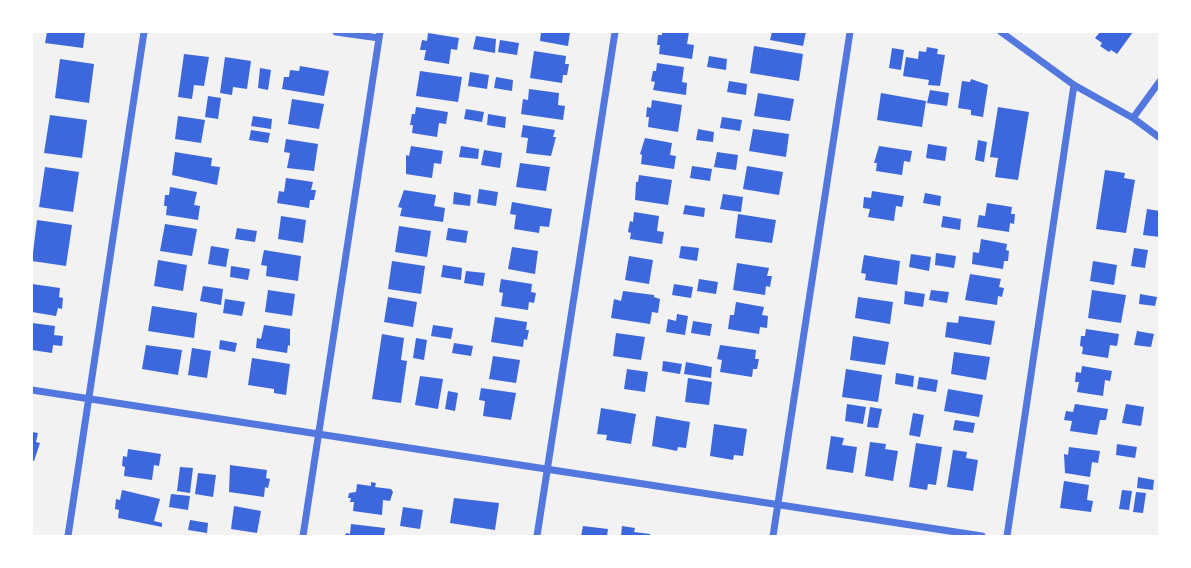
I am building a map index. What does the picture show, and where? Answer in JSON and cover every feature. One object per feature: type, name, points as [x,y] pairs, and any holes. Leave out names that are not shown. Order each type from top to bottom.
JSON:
[{"type":"street","points":[[68,537],[144,32]]},
{"type":"street","points":[[303,537],[380,35],[336,32]]},
{"type":"street","points":[[537,537],[615,32]]},
{"type":"street","points":[[773,537],[850,32]]},
{"type":"street","points":[[1001,32],[1074,85],[1133,118],[1160,138]]},
{"type":"street","points":[[1133,118],[1160,81]]},
{"type":"street","points":[[1007,537],[1074,85]]},
{"type":"street","points":[[32,390],[982,537]]},
{"type":"building","points":[[47,32],[85,32],[83,48],[45,43]]},
{"type":"building","points":[[541,32],[570,32],[568,46],[540,41]]},
{"type":"building","points":[[662,32],[689,32],[687,44],[694,45],[692,59],[659,54],[658,35],[662,35]]},
{"type":"building","points":[[772,32],[806,32],[803,46],[770,40]]},
{"type":"building","points":[[1100,32],[1133,32],[1117,54],[1100,46],[1102,43],[1095,38]]},
{"type":"building","points":[[428,33],[459,38],[457,50],[451,49],[449,64],[424,60],[426,50],[420,50],[422,40],[427,41]]},
{"type":"building","points":[[476,36],[496,39],[495,53],[473,49]]},
{"type":"building","points":[[500,40],[519,43],[517,55],[498,52]]},
{"type":"building","points":[[754,46],[803,54],[799,81],[750,73]]},
{"type":"building","points":[[927,47],[938,49],[937,54],[945,55],[940,86],[928,85],[929,80],[903,76],[906,57],[918,59],[919,51],[926,52]]},
{"type":"building","points":[[892,48],[904,50],[901,70],[889,68]]},
{"type":"building","points":[[534,51],[566,56],[565,64],[569,64],[562,83],[530,78]]},
{"type":"building","points":[[184,54],[209,57],[204,86],[194,85],[192,99],[178,97]]},
{"type":"building","points":[[709,56],[727,59],[726,70],[707,67]]},
{"type":"building","points":[[225,57],[251,61],[247,89],[233,87],[232,95],[220,93]]},
{"type":"building","points":[[60,59],[94,64],[89,103],[55,98]]},
{"type":"building","points":[[657,63],[684,67],[682,82],[687,83],[686,95],[653,90],[655,82],[651,81]]},
{"type":"building","points":[[300,66],[329,71],[324,96],[282,89],[284,77],[289,77],[290,70],[299,71]]},
{"type":"building","points":[[260,68],[271,70],[268,90],[258,88]]},
{"type":"building","points":[[420,71],[462,77],[458,102],[416,96]]},
{"type":"building","points":[[470,72],[489,75],[487,89],[468,86]]},
{"type":"building","points":[[496,77],[513,80],[512,91],[494,88]]},
{"type":"building","points":[[971,79],[988,85],[983,117],[971,115],[971,110],[958,108],[962,81],[970,82]]},
{"type":"building","points":[[729,81],[747,84],[746,95],[727,92]]},
{"type":"building","points":[[529,89],[559,93],[558,105],[565,106],[563,120],[521,114],[523,99],[528,100]]},
{"type":"building","points":[[930,90],[949,93],[947,106],[927,103]]},
{"type":"building","points":[[758,93],[794,99],[790,121],[754,116]]},
{"type":"building","points":[[881,93],[926,101],[922,127],[877,120]]},
{"type":"building","points":[[208,96],[221,98],[218,119],[205,117]]},
{"type":"building","points":[[292,99],[324,104],[319,129],[288,124]]},
{"type":"building","points":[[652,100],[682,105],[678,132],[648,127],[647,107],[651,108]]},
{"type":"building","points":[[416,107],[448,112],[446,124],[439,123],[437,137],[412,133],[413,125],[410,125]]},
{"type":"building","points":[[998,107],[1029,112],[1018,180],[995,177],[998,158],[990,157]]},
{"type":"building","points":[[466,109],[484,112],[482,122],[464,119]]},
{"type":"building","points":[[488,114],[506,117],[505,128],[487,125]]},
{"type":"building","points":[[50,115],[87,120],[82,158],[44,153]]},
{"type":"building","points":[[178,116],[205,120],[201,143],[175,139]]},
{"type":"building","points":[[253,116],[272,119],[271,129],[251,126]]},
{"type":"building","points":[[722,117],[742,120],[740,131],[720,128]]},
{"type":"building","points":[[523,125],[555,130],[551,156],[526,153],[528,138],[521,137]]},
{"type":"building","points":[[698,129],[714,132],[713,142],[696,140]]},
{"type":"building","points":[[753,129],[789,134],[786,157],[749,151]]},
{"type":"building","points":[[251,130],[270,133],[268,143],[249,140]]},
{"type":"building","points":[[645,138],[672,143],[670,155],[676,156],[674,169],[641,164],[640,154]]},
{"type":"building","points":[[286,139],[318,144],[314,171],[287,168],[290,153],[284,152]]},
{"type":"building","points":[[978,140],[987,142],[984,162],[975,160]]},
{"type":"building","points":[[928,144],[947,147],[945,161],[926,158]]},
{"type":"building","points":[[411,146],[443,151],[441,164],[434,163],[432,178],[406,174],[406,155],[409,156]]},
{"type":"building","points":[[461,146],[479,149],[478,159],[459,157]]},
{"type":"building","points":[[879,146],[912,151],[910,162],[904,161],[902,175],[876,171],[877,163],[874,163]]},
{"type":"building","points":[[484,150],[502,153],[500,168],[481,165]]},
{"type":"building","points":[[175,152],[212,158],[211,166],[220,167],[217,185],[172,175]]},
{"type":"building","points":[[717,152],[738,155],[736,170],[714,167]]},
{"type":"building","points":[[520,163],[550,167],[546,191],[516,187]]},
{"type":"building","points":[[692,166],[712,169],[710,181],[690,178]]},
{"type":"building","points":[[747,166],[783,172],[779,195],[743,189]]},
{"type":"building","points":[[45,167],[79,172],[73,212],[39,207]]},
{"type":"building","points":[[1105,170],[1125,173],[1124,178],[1135,180],[1126,233],[1096,229]]},
{"type":"building","points":[[639,175],[672,180],[668,205],[635,200]]},
{"type":"building","points":[[286,178],[313,182],[311,190],[316,190],[309,208],[277,203],[279,191],[284,192]]},
{"type":"building","points":[[170,187],[197,192],[194,205],[200,206],[198,220],[166,215],[165,195],[169,195]]},
{"type":"building","points":[[479,189],[498,192],[496,206],[477,203]]},
{"type":"building","points":[[404,190],[436,195],[434,206],[445,208],[443,222],[400,216],[402,208],[398,207]]},
{"type":"building","points":[[872,191],[904,196],[902,207],[896,206],[894,221],[868,217],[870,209],[863,208],[864,197],[871,198]]},
{"type":"building","points":[[454,192],[471,195],[470,206],[453,204]]},
{"type":"building","points":[[925,193],[941,196],[940,206],[923,203]]},
{"type":"building","points":[[723,194],[743,197],[741,212],[720,209]]},
{"type":"building","points":[[512,202],[552,209],[549,227],[540,226],[539,233],[514,229],[516,215],[510,214]]},
{"type":"building","points":[[987,203],[1012,207],[1011,214],[1015,214],[1014,224],[1010,223],[1009,232],[977,227],[979,215],[985,216]]},
{"type":"building","points":[[685,205],[705,208],[704,217],[683,214]]},
{"type":"building","points":[[1147,209],[1160,211],[1160,237],[1143,235]]},
{"type":"building","points":[[634,212],[659,216],[657,231],[664,232],[662,244],[630,239],[631,233],[628,232]]},
{"type":"building","points":[[738,214],[776,220],[772,243],[735,238]]},
{"type":"building","points":[[281,216],[306,220],[303,243],[278,239]]},
{"type":"building","points":[[943,216],[961,219],[960,230],[941,227]]},
{"type":"building","points":[[37,220],[72,225],[66,266],[32,261]]},
{"type":"building","points":[[165,224],[197,229],[192,256],[160,251]]},
{"type":"building","points":[[399,226],[431,231],[427,257],[395,252]]},
{"type":"building","points":[[237,228],[257,231],[255,242],[235,239]]},
{"type":"building","points":[[448,228],[468,231],[466,243],[446,240]]},
{"type":"building","points":[[981,239],[1007,244],[1008,261],[1004,261],[1003,269],[972,264],[973,252],[979,253]]},
{"type":"building","points":[[211,246],[229,249],[226,267],[208,264]]},
{"type":"building","points":[[681,246],[699,248],[697,261],[679,258]]},
{"type":"building","points":[[512,247],[538,251],[535,274],[508,269]]},
{"type":"building","points":[[1134,248],[1148,250],[1145,268],[1131,266]]},
{"type":"building","points":[[264,250],[301,256],[298,281],[266,276],[267,266],[261,265]]},
{"type":"building","points":[[936,253],[956,256],[954,268],[935,265]]},
{"type":"building","points":[[911,254],[931,257],[929,271],[909,267]]},
{"type":"building","points":[[864,255],[900,261],[897,285],[865,280],[866,274],[861,273]]},
{"type":"building","points":[[629,256],[653,260],[649,284],[625,280]]},
{"type":"building","points":[[158,260],[187,265],[183,291],[154,286]]},
{"type":"building","points":[[392,261],[425,266],[421,294],[388,289]]},
{"type":"building","points":[[1093,261],[1117,265],[1114,285],[1090,281]]},
{"type":"building","points":[[737,263],[769,268],[767,276],[772,276],[770,287],[766,286],[765,295],[733,290]]},
{"type":"building","points":[[443,265],[462,268],[461,280],[441,277]]},
{"type":"building","points":[[231,266],[250,269],[248,280],[230,277]]},
{"type":"building","points":[[466,271],[485,273],[483,286],[464,283]]},
{"type":"building","points":[[970,274],[1001,279],[999,287],[1004,288],[1002,297],[998,296],[997,305],[965,300]]},
{"type":"building","points":[[501,279],[532,284],[531,292],[536,293],[534,303],[529,302],[528,310],[501,306]]},
{"type":"building","points":[[699,279],[718,282],[716,294],[697,291]]},
{"type":"building","points":[[32,284],[60,288],[62,309],[58,308],[56,316],[32,312]]},
{"type":"building","points":[[674,284],[693,287],[691,298],[672,295]]},
{"type":"building","points":[[203,286],[223,289],[221,305],[200,301]]},
{"type":"building","points":[[268,290],[295,294],[292,316],[265,312]]},
{"type":"building","points":[[931,290],[949,292],[947,303],[929,300]]},
{"type":"building","points":[[1092,290],[1126,295],[1121,323],[1088,318]]},
{"type":"building","points":[[623,291],[654,295],[660,299],[658,313],[652,312],[650,324],[611,318],[614,299],[621,301]]},
{"type":"building","points":[[905,291],[925,294],[923,307],[904,304]]},
{"type":"building","points":[[1140,294],[1157,297],[1155,306],[1139,304]]},
{"type":"building","points":[[388,297],[417,302],[413,327],[384,322]]},
{"type":"building","points":[[858,297],[893,302],[890,324],[855,318]]},
{"type":"building","points":[[225,299],[245,302],[242,316],[223,313]]},
{"type":"building","points":[[736,302],[764,307],[762,315],[768,316],[767,328],[760,327],[759,334],[728,329]]},
{"type":"building","points":[[152,306],[197,313],[194,338],[148,331]]},
{"type":"building","points":[[677,314],[688,316],[685,335],[666,332],[668,319],[676,321]]},
{"type":"building","points":[[959,316],[995,321],[991,345],[945,337],[947,322],[958,323]]},
{"type":"building","points":[[495,317],[527,322],[526,330],[529,330],[523,347],[491,342]]},
{"type":"building","points":[[693,321],[712,324],[710,336],[691,333]]},
{"type":"building","points":[[32,323],[55,326],[54,335],[63,336],[62,346],[53,345],[52,353],[32,350]]},
{"type":"building","points":[[264,325],[290,329],[290,346],[288,345],[287,353],[256,348],[257,338],[261,339]]},
{"type":"building","points":[[433,325],[453,328],[451,339],[431,336]]},
{"type":"building","points":[[1086,329],[1119,334],[1117,346],[1110,345],[1108,358],[1082,354],[1081,336],[1085,336]]},
{"type":"building","points":[[1137,331],[1154,334],[1151,347],[1134,345]]},
{"type":"building","points":[[616,333],[645,337],[641,360],[613,356]]},
{"type":"building","points":[[382,334],[404,338],[401,360],[407,361],[401,403],[372,399]]},
{"type":"building","points":[[853,336],[889,342],[885,365],[850,360]]},
{"type":"building","points":[[416,338],[427,340],[424,360],[413,358]]},
{"type":"building","points":[[220,340],[237,343],[235,352],[219,349]]},
{"type":"building","points":[[454,343],[473,346],[471,356],[452,353]]},
{"type":"building","points":[[146,345],[182,350],[178,375],[142,369]]},
{"type":"building","points":[[720,345],[756,350],[755,359],[759,359],[752,377],[720,372],[722,360],[717,359]]},
{"type":"building","points":[[192,348],[211,351],[207,378],[188,375]]},
{"type":"building","points":[[954,352],[990,357],[986,380],[951,374]]},
{"type":"building","points":[[493,356],[520,360],[516,383],[489,379]]},
{"type":"building","points":[[252,358],[290,364],[286,395],[274,393],[274,389],[248,385]]},
{"type":"building","points":[[663,361],[682,364],[680,374],[662,371]]},
{"type":"building","points":[[686,362],[712,367],[711,378],[684,374]]},
{"type":"building","points":[[1082,366],[1112,371],[1110,381],[1105,380],[1103,396],[1077,392],[1079,382],[1075,382],[1076,372],[1081,373]]},
{"type":"building","points":[[627,369],[648,372],[645,392],[624,389]]},
{"type":"building","points":[[846,369],[882,375],[878,402],[842,397]]},
{"type":"building","points":[[896,373],[914,376],[913,387],[895,384]]},
{"type":"building","points":[[420,376],[443,379],[438,409],[415,405]]},
{"type":"building","points":[[919,377],[938,380],[936,392],[917,389]]},
{"type":"building","points":[[688,378],[712,382],[709,405],[685,402]]},
{"type":"building","points":[[481,388],[516,393],[511,420],[483,416],[485,401],[479,400]]},
{"type":"building","points":[[948,389],[983,395],[979,417],[944,411]]},
{"type":"building","points":[[448,391],[458,393],[455,411],[445,409]]},
{"type":"building","points":[[847,404],[866,407],[863,424],[845,421]]},
{"type":"building","points":[[1075,404],[1108,409],[1106,420],[1100,420],[1097,435],[1070,431],[1072,421],[1064,420],[1066,411],[1073,412]]},
{"type":"building","points":[[1126,404],[1144,407],[1141,426],[1122,423]]},
{"type":"building","points":[[870,407],[882,409],[878,428],[867,427]]},
{"type":"building","points":[[601,408],[636,414],[631,444],[606,440],[607,435],[597,434]]},
{"type":"building","points":[[913,413],[924,415],[920,437],[909,435]]},
{"type":"building","points":[[656,416],[690,422],[686,448],[678,447],[677,451],[652,446]]},
{"type":"building","points":[[955,420],[975,423],[973,433],[953,430]]},
{"type":"building","points":[[714,424],[747,429],[743,456],[734,455],[733,460],[710,456]]},
{"type":"building","points":[[32,432],[38,433],[36,442],[40,443],[34,461],[32,460]]},
{"type":"building","points":[[831,436],[844,438],[842,445],[857,447],[853,473],[826,469]]},
{"type":"building","points":[[870,442],[886,444],[885,449],[898,451],[893,481],[865,476]]},
{"type":"building","points":[[916,443],[942,447],[936,485],[928,484],[927,490],[909,487]]},
{"type":"building","points":[[1117,444],[1137,447],[1135,458],[1116,455]]},
{"type":"building","points":[[1069,447],[1100,451],[1098,463],[1092,462],[1090,477],[1065,473],[1064,454],[1068,455]]},
{"type":"building","points":[[128,449],[161,454],[159,466],[154,465],[152,480],[124,476],[123,456],[127,457]]},
{"type":"building","points":[[953,450],[967,452],[966,458],[978,460],[973,491],[947,487]]},
{"type":"building","points":[[230,465],[267,470],[266,478],[270,479],[268,488],[265,487],[264,497],[229,492]]},
{"type":"building","points":[[180,467],[193,468],[190,493],[177,491]]},
{"type":"building","points":[[198,473],[216,475],[213,497],[195,494]]},
{"type":"building","points":[[1138,477],[1154,480],[1153,490],[1137,488]]},
{"type":"building","points":[[1064,481],[1089,485],[1087,500],[1093,501],[1091,512],[1060,508]]},
{"type":"building","points":[[371,482],[376,483],[375,487],[391,489],[393,492],[390,501],[383,500],[382,515],[353,511],[354,502],[350,502],[351,498],[348,498],[349,493],[356,492],[357,484],[371,486]]},
{"type":"building","points":[[122,490],[160,499],[154,521],[162,523],[162,527],[118,518],[116,499],[120,500]]},
{"type":"building","points":[[1122,490],[1132,491],[1129,510],[1119,509]]},
{"type":"building","points":[[1136,492],[1146,493],[1143,513],[1133,512]]},
{"type":"building","points":[[171,494],[190,496],[188,510],[169,507]]},
{"type":"building","points":[[454,498],[499,503],[495,530],[450,523]]},
{"type":"building","points":[[234,506],[261,511],[257,533],[231,529]]},
{"type":"building","points":[[403,507],[423,510],[420,529],[400,526]]},
{"type":"building","points":[[190,520],[208,523],[207,533],[188,530]]},
{"type":"building","points":[[351,524],[385,528],[384,536],[345,536],[346,533],[350,534]]},
{"type":"building","points":[[583,526],[608,529],[607,536],[581,536]]},
{"type":"building","points":[[622,526],[635,528],[634,532],[650,536],[621,536]]}]
